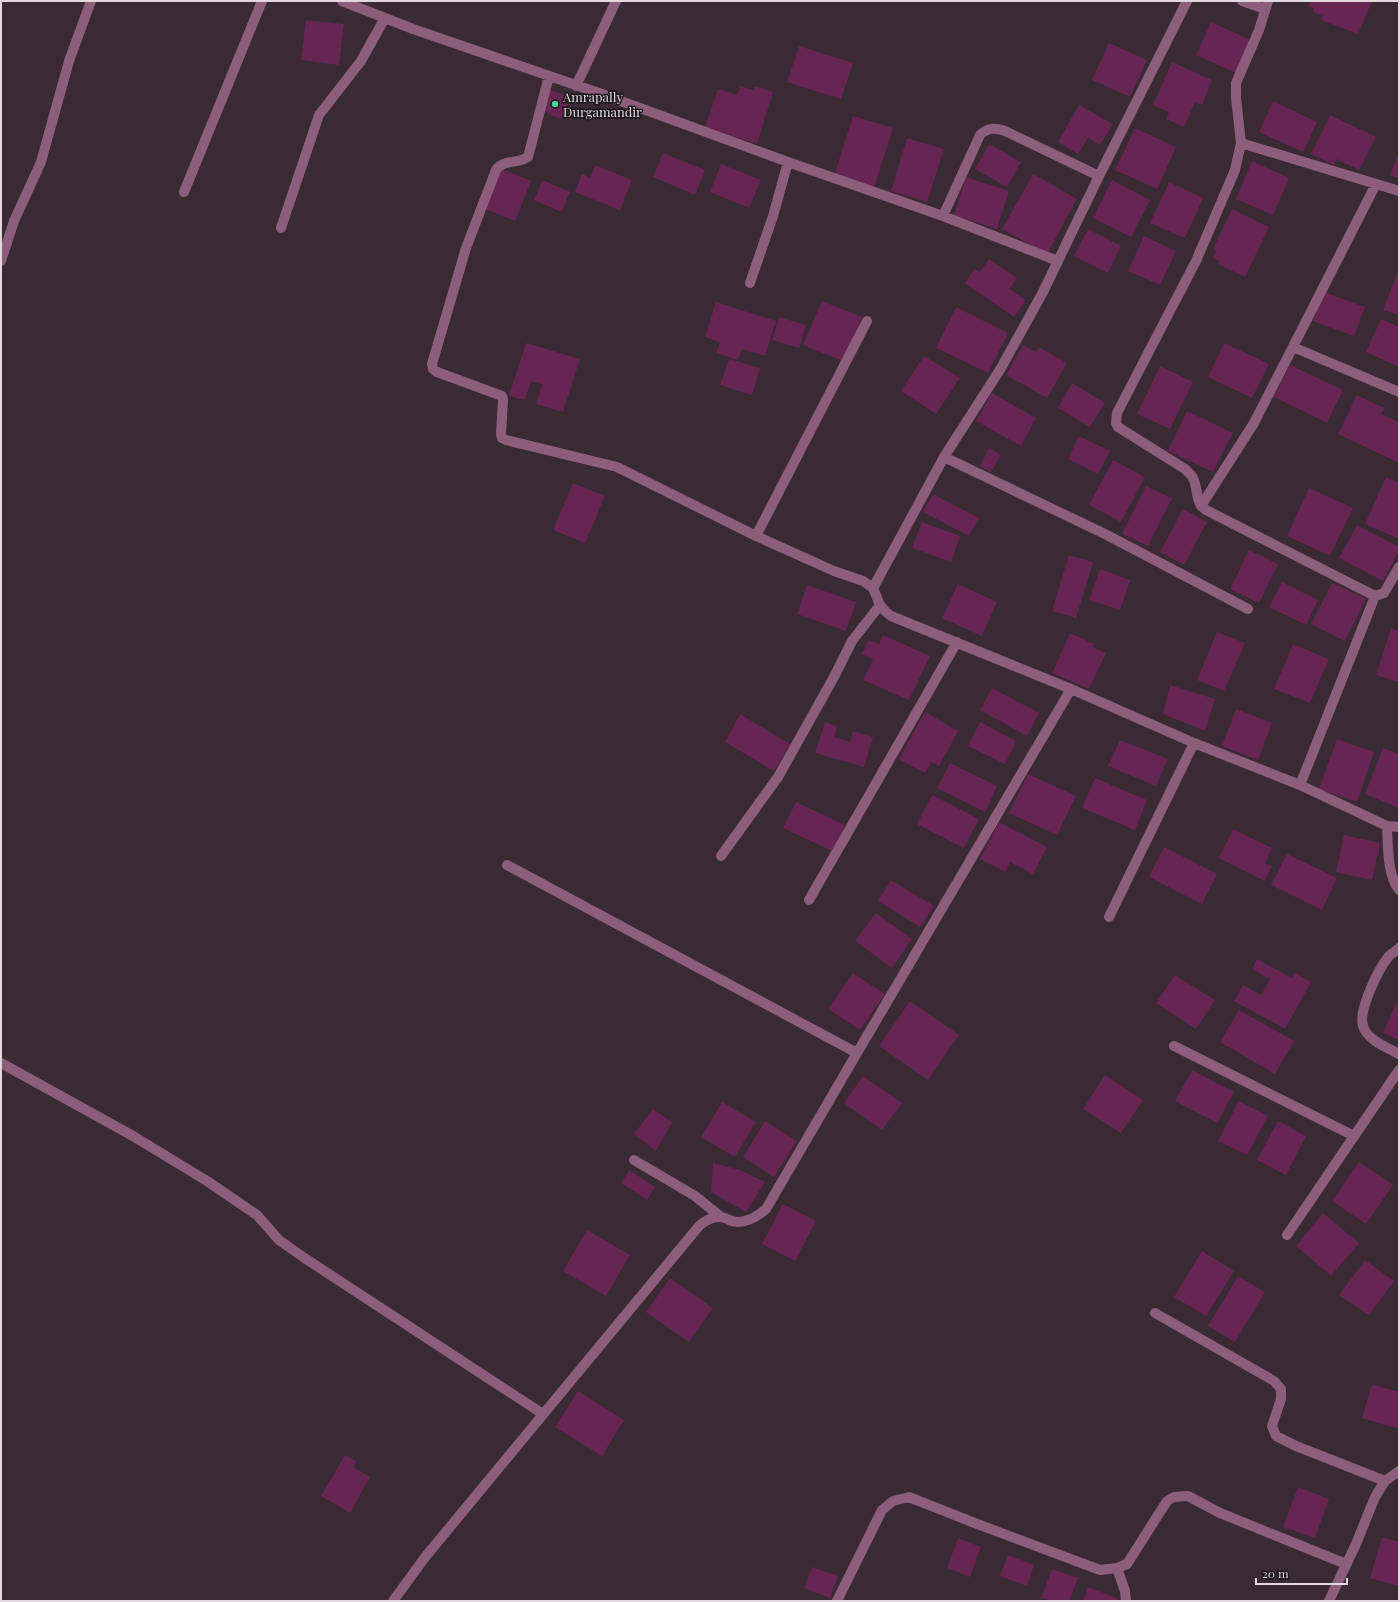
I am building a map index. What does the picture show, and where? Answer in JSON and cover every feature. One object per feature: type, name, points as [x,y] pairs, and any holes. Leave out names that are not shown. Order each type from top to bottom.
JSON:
[{"type":"street","points":[[1,261],[14,221],[41,162],[69,61],[91,1]]},
{"type":"street","points":[[184,192],[262,1]]},
{"type":"street","points":[[342,1],[413,29],[943,216],[1058,261]]},
{"type":"street","points":[[576,86],[616,1]]},
{"type":"street","points":[[873,588],[944,457],[1001,368],[1043,292],[1099,176],[1187,1]]},
{"type":"street","points":[[1242,1],[1267,5],[1259,30],[1236,83],[1236,98],[1241,143],[1235,170],[1196,261],[1117,413],[1116,423],[1118,427],[1185,469],[1192,476],[1195,484],[1197,500],[1201,506],[1375,596],[1384,593],[1399,567]]},
{"type":"street","points":[[281,228],[319,115],[361,61],[385,18]]},
{"type":"street","points":[[549,76],[528,157],[502,164],[496,170],[466,248],[432,364],[433,369],[437,372],[502,396],[502,438],[617,467],[756,536],[834,571],[863,581],[873,588],[880,605],[885,612],[891,616],[1071,689],[1194,743],[1300,785],[1387,826],[1399,827]]},
{"type":"street","points":[[943,216],[980,135],[986,130],[995,128],[1005,131],[1099,176]]},
{"type":"street","points":[[1241,143],[1399,191]]},
{"type":"street","points":[[750,283],[773,216],[788,162]]},
{"type":"street","points":[[1201,506],[1254,423],[1376,184]]},
{"type":"street","points":[[756,536],[867,321]]},
{"type":"street","points":[[1293,347],[1399,392]]},
{"type":"street","points":[[944,457],[1105,534],[1248,609]]},
{"type":"street","points":[[1300,785],[1375,596]]},
{"type":"street","points":[[721,856],[778,777],[834,677],[852,641],[880,605]]},
{"type":"street","points":[[809,900],[957,642]]},
{"type":"street","points":[[634,1160],[695,1196],[721,1217],[737,1222],[758,1216],[766,1209],[1071,689]]},
{"type":"street","points":[[1109,917],[1194,743]]},
{"type":"street","points":[[1387,826],[1389,860],[1395,884],[1399,890]]},
{"type":"street","points":[[507,865],[857,1053]]},
{"type":"street","points":[[1399,948],[1389,956],[1368,993],[1362,1016],[1363,1027],[1371,1037],[1399,1054]]},
{"type":"street","points":[[1174,1046],[1354,1136]]},
{"type":"street","points":[[1,1063],[133,1136],[207,1181],[257,1215],[279,1240],[303,1257],[544,1414]]},
{"type":"street","points":[[1287,1235],[1399,1070]]},
{"type":"street","points":[[393,1601],[426,1556],[699,1226],[708,1219],[721,1217]]},
{"type":"street","points":[[1154,1313],[1274,1380],[1281,1389],[1281,1399],[1272,1426],[1276,1436],[1296,1446],[1385,1481]]},
{"type":"street","points":[[1329,1601],[1375,1497],[1385,1481],[1399,1471]]},
{"type":"street","points":[[836,1601],[882,1510],[893,1501],[909,1497],[1100,1570],[1117,1568],[1127,1564],[1167,1501],[1174,1497],[1188,1496],[1220,1513],[1346,1564]]},
{"type":"street","points":[[1117,1568],[1125,1591],[1126,1601]]},
{"type":"building","points":[[1310,1],[1372,1],[1358,34],[1321,20],[1323,16],[1313,12],[1314,8],[1308,6]]},
{"type":"building","points":[[306,20],[344,24],[339,65],[301,60]]},
{"type":"building","points":[[1211,22],[1253,41],[1238,74],[1196,55]]},
{"type":"building","points":[[1109,43],[1147,60],[1130,97],[1092,80]]},
{"type":"building","points":[[799,46],[853,63],[841,99],[787,82]]},
{"type":"building","points":[[1172,62],[1212,80],[1202,105],[1195,102],[1184,127],[1166,119],[1169,112],[1153,105]]},
{"type":"building","points":[[740,86],[753,90],[755,86],[773,92],[757,144],[705,127],[718,89],[737,95]]},
{"type":"building","name":"Amrapally Durgamandir","points":[[546,88],[571,98],[561,119],[540,110]]},
{"type":"building","points":[[1273,101],[1317,122],[1303,152],[1259,132]]},
{"type":"building","points":[[1079,105],[1113,124],[1100,145],[1088,138],[1078,154],[1058,142]]},
{"type":"building","points":[[1330,115],[1376,137],[1359,170],[1337,159],[1334,165],[1311,154]]},
{"type":"building","points":[[853,116],[893,128],[874,188],[834,176]]},
{"type":"building","points":[[1135,128],[1176,147],[1157,189],[1115,170]]},
{"type":"building","points":[[907,138],[944,149],[927,202],[891,191]]},
{"type":"building","points":[[989,144],[1021,162],[1007,187],[975,169]]},
{"type":"building","points":[[1399,152],[1399,179],[1390,175]]},
{"type":"building","points":[[663,153],[705,170],[695,195],[653,177]]},
{"type":"building","points":[[1252,161],[1289,178],[1273,215],[1236,199]]},
{"type":"building","points":[[721,164],[761,180],[749,208],[710,192]]},
{"type":"building","points":[[595,165],[632,180],[620,210],[575,192],[582,174],[590,178]]},
{"type":"building","points":[[500,168],[531,181],[515,221],[483,208]]},
{"type":"building","points":[[1033,174],[1077,199],[1047,254],[1002,229]]},
{"type":"building","points":[[966,177],[1009,191],[997,229],[954,215]]},
{"type":"building","points":[[543,180],[570,192],[561,212],[534,200]]},
{"type":"building","points":[[1112,180],[1150,200],[1131,237],[1093,218]]},
{"type":"building","points":[[1169,182],[1203,198],[1185,238],[1150,223]]},
{"type":"building","points":[[1232,209],[1269,227],[1245,277],[1218,264],[1220,261],[1213,258],[1216,251],[1213,249]]},
{"type":"building","points":[[1088,229],[1121,246],[1108,273],[1074,256]]},
{"type":"building","points":[[1144,236],[1176,251],[1160,285],[1128,271]]},
{"type":"building","points":[[989,259],[1017,278],[1009,289],[1026,300],[1014,317],[965,283],[974,269],[980,272]]},
{"type":"building","points":[[1399,269],[1399,315],[1383,310]]},
{"type":"building","points":[[1324,292],[1365,307],[1354,336],[1313,321]]},
{"type":"building","points":[[822,301],[862,317],[843,361],[803,345]]},
{"type":"building","points":[[716,302],[776,321],[765,356],[742,349],[738,360],[716,353],[720,342],[705,337]]},
{"type":"building","points":[[956,307],[1008,333],[988,373],[936,348]]},
{"type":"building","points":[[779,317],[806,325],[799,348],[772,340]]},
{"type":"building","points":[[1381,319],[1399,327],[1399,367],[1366,352]]},
{"type":"building","points":[[526,343],[580,359],[563,412],[536,404],[542,385],[531,381],[525,400],[509,396]]},
{"type":"building","points":[[1224,343],[1269,364],[1252,398],[1208,377]]},
{"type":"building","points":[[1023,345],[1036,352],[1039,347],[1067,363],[1047,398],[1006,375]]},
{"type":"building","points":[[924,356],[960,378],[936,414],[901,391]]},
{"type":"building","points":[[729,359],[760,368],[752,395],[720,385]]},
{"type":"building","points":[[1290,365],[1343,390],[1327,423],[1274,397]]},
{"type":"building","points":[[1160,366],[1193,382],[1170,429],[1137,414]]},
{"type":"building","points":[[1072,383],[1105,403],[1090,427],[1058,408]]},
{"type":"building","points":[[992,393],[1036,418],[1021,446],[976,421]]},
{"type":"building","points":[[1357,395],[1384,408],[1381,414],[1399,422],[1399,463],[1338,434]]},
{"type":"building","points":[[1187,411],[1233,433],[1213,472],[1168,451]]},
{"type":"building","points":[[1079,436],[1110,451],[1098,474],[1068,459]]},
{"type":"building","points":[[989,448],[1001,455],[991,472],[980,466]]},
{"type":"building","points":[[1113,460],[1145,477],[1121,522],[1089,505]]},
{"type":"building","points":[[1386,477],[1399,483],[1399,539],[1365,524]]},
{"type":"building","points":[[573,483],[605,496],[585,543],[553,530]]},
{"type":"building","points":[[1146,486],[1172,498],[1148,546],[1122,534]]},
{"type":"building","points":[[1309,488],[1353,508],[1330,556],[1287,536]]},
{"type":"building","points":[[933,494],[979,518],[969,536],[923,512]]},
{"type":"building","points":[[1183,509],[1207,522],[1184,565],[1160,552]]},
{"type":"building","points":[[922,522],[960,536],[951,562],[912,548]]},
{"type":"building","points":[[1357,525],[1399,547],[1399,551],[1383,581],[1339,558]]},
{"type":"building","points":[[1249,550],[1278,564],[1259,603],[1230,589]]},
{"type":"building","points":[[1069,555],[1093,562],[1076,618],[1052,611]]},
{"type":"building","points":[[1100,569],[1130,580],[1120,610],[1089,600]]},
{"type":"building","points":[[1282,582],[1318,600],[1306,625],[1269,607]]},
{"type":"building","points":[[1332,583],[1366,599],[1345,641],[1311,624]]},
{"type":"building","points":[[958,584],[997,602],[982,636],[942,618]]},
{"type":"building","points":[[807,585],[856,602],[846,631],[797,614]]},
{"type":"building","points":[[1391,628],[1399,631],[1399,682],[1376,675]]},
{"type":"building","points":[[1217,632],[1245,643],[1224,691],[1197,680]]},
{"type":"building","points":[[1070,633],[1094,644],[1092,647],[1106,653],[1089,689],[1052,673]]},
{"type":"building","points":[[883,635],[930,656],[909,700],[863,680],[873,659],[862,654],[868,640],[879,644]]},
{"type":"building","points":[[1293,644],[1329,659],[1310,703],[1274,689]]},
{"type":"building","points":[[1170,685],[1215,699],[1205,731],[1163,714]]},
{"type":"building","points":[[992,688],[1039,713],[1027,736],[980,710]]},
{"type":"building","points":[[1236,709],[1272,723],[1258,760],[1222,746]]},
{"type":"building","points":[[925,712],[958,731],[939,766],[931,762],[925,773],[899,759]]},
{"type":"building","points":[[740,714],[790,744],[774,771],[725,742]]},
{"type":"building","points":[[825,722],[837,726],[834,737],[850,742],[853,731],[873,737],[864,767],[815,753]]},
{"type":"building","points":[[980,722],[1016,741],[1005,764],[968,746]]},
{"type":"building","points":[[1337,739],[1374,752],[1357,802],[1319,789]]},
{"type":"building","points":[[1120,740],[1168,759],[1156,786],[1108,766]]},
{"type":"building","points":[[1383,748],[1399,754],[1399,808],[1365,794]]},
{"type":"building","points":[[950,763],[997,786],[985,812],[937,788]]},
{"type":"building","points":[[1028,774],[1076,796],[1057,835],[1009,813]]},
{"type":"building","points":[[1095,778],[1147,800],[1135,830],[1082,808]]},
{"type":"building","points":[[932,795],[979,819],[964,848],[917,824]]},
{"type":"building","points":[[796,802],[845,825],[832,851],[783,828]]},
{"type":"building","points":[[999,822],[1047,847],[1033,874],[1010,862],[1005,872],[980,859]]},
{"type":"building","points":[[1233,829],[1272,848],[1265,863],[1272,866],[1265,881],[1219,858]]},
{"type":"building","points":[[1344,835],[1380,843],[1372,880],[1336,872]]},
{"type":"building","points":[[1164,847],[1217,874],[1202,904],[1149,877]]},
{"type":"building","points":[[1287,854],[1337,878],[1322,910],[1271,885]]},
{"type":"building","points":[[891,880],[934,906],[920,927],[878,901]]},
{"type":"building","points":[[876,913],[912,939],[892,968],[855,941]]},
{"type":"building","points":[[1257,959],[1292,978],[1296,973],[1311,982],[1285,1029],[1234,1001],[1243,985],[1261,995],[1270,979],[1252,969]]},
{"type":"building","points":[[853,973],[885,994],[860,1030],[828,1009]]},
{"type":"building","points":[[1175,975],[1215,1000],[1196,1029],[1156,1003]]},
{"type":"building","points":[[910,1001],[959,1035],[928,1080],[879,1046]]},
{"type":"building","points":[[1396,1003],[1399,1004],[1399,1040],[1383,1033]]},
{"type":"building","points":[[1239,1010],[1294,1041],[1275,1074],[1220,1042]]},
{"type":"building","points":[[1192,1070],[1234,1092],[1217,1123],[1175,1101]]},
{"type":"building","points":[[1105,1075],[1143,1100],[1121,1133],[1083,1109]]},
{"type":"building","points":[[863,1076],[902,1103],[882,1130],[844,1103]]},
{"type":"building","points":[[1239,1101],[1268,1116],[1247,1155],[1218,1141]]},
{"type":"building","points":[[722,1102],[756,1122],[735,1157],[701,1137]]},
{"type":"building","points":[[653,1109],[672,1122],[656,1151],[634,1134]]},
{"type":"building","points":[[765,1121],[797,1141],[774,1177],[743,1157]]},
{"type":"building","points":[[1278,1121],[1306,1136],[1286,1175],[1257,1160]]},
{"type":"building","points":[[1359,1162],[1393,1185],[1366,1224],[1332,1201]]},
{"type":"building","points":[[713,1163],[740,1170],[765,1182],[746,1212],[711,1192]]},
{"type":"building","points":[[629,1170],[655,1187],[647,1200],[621,1183]]},
{"type":"building","points":[[783,1204],[816,1221],[795,1261],[762,1244]]},
{"type":"building","points":[[1323,1213],[1359,1243],[1331,1276],[1296,1246]]},
{"type":"building","points":[[587,1230],[630,1255],[606,1296],[563,1271]]},
{"type":"building","points":[[1202,1251],[1234,1271],[1206,1316],[1174,1297]]},
{"type":"building","points":[[1365,1260],[1394,1281],[1369,1315],[1339,1295]]},
{"type":"building","points":[[1238,1276],[1265,1292],[1235,1342],[1208,1326]]},
{"type":"building","points":[[670,1278],[713,1308],[689,1342],[646,1312]]},
{"type":"building","points":[[1372,1384],[1399,1392],[1399,1429],[1362,1418]]},
{"type":"building","points":[[578,1391],[624,1420],[602,1456],[555,1427]]},
{"type":"building","points":[[345,1455],[357,1462],[353,1467],[370,1477],[350,1513],[321,1496]]},
{"type":"building","points":[[1298,1487],[1329,1499],[1315,1538],[1283,1527]]},
{"type":"building","points":[[1382,1537],[1399,1542],[1399,1586],[1370,1578]]},
{"type":"building","points":[[958,1538],[981,1547],[970,1577],[947,1568]]},
{"type":"building","points":[[1008,1555],[1034,1565],[1027,1586],[1000,1576]]},
{"type":"building","points":[[812,1567],[838,1576],[830,1598],[804,1588]]},
{"type":"building","points":[[1052,1569],[1078,1578],[1069,1601],[1051,1601],[1041,1598]]},
{"type":"building","points":[[1088,1587],[1117,1598],[1116,1601],[1083,1601]]},
{"type":"place","name":"Amrapally Durgamandir","points":[[555,104]]}]
